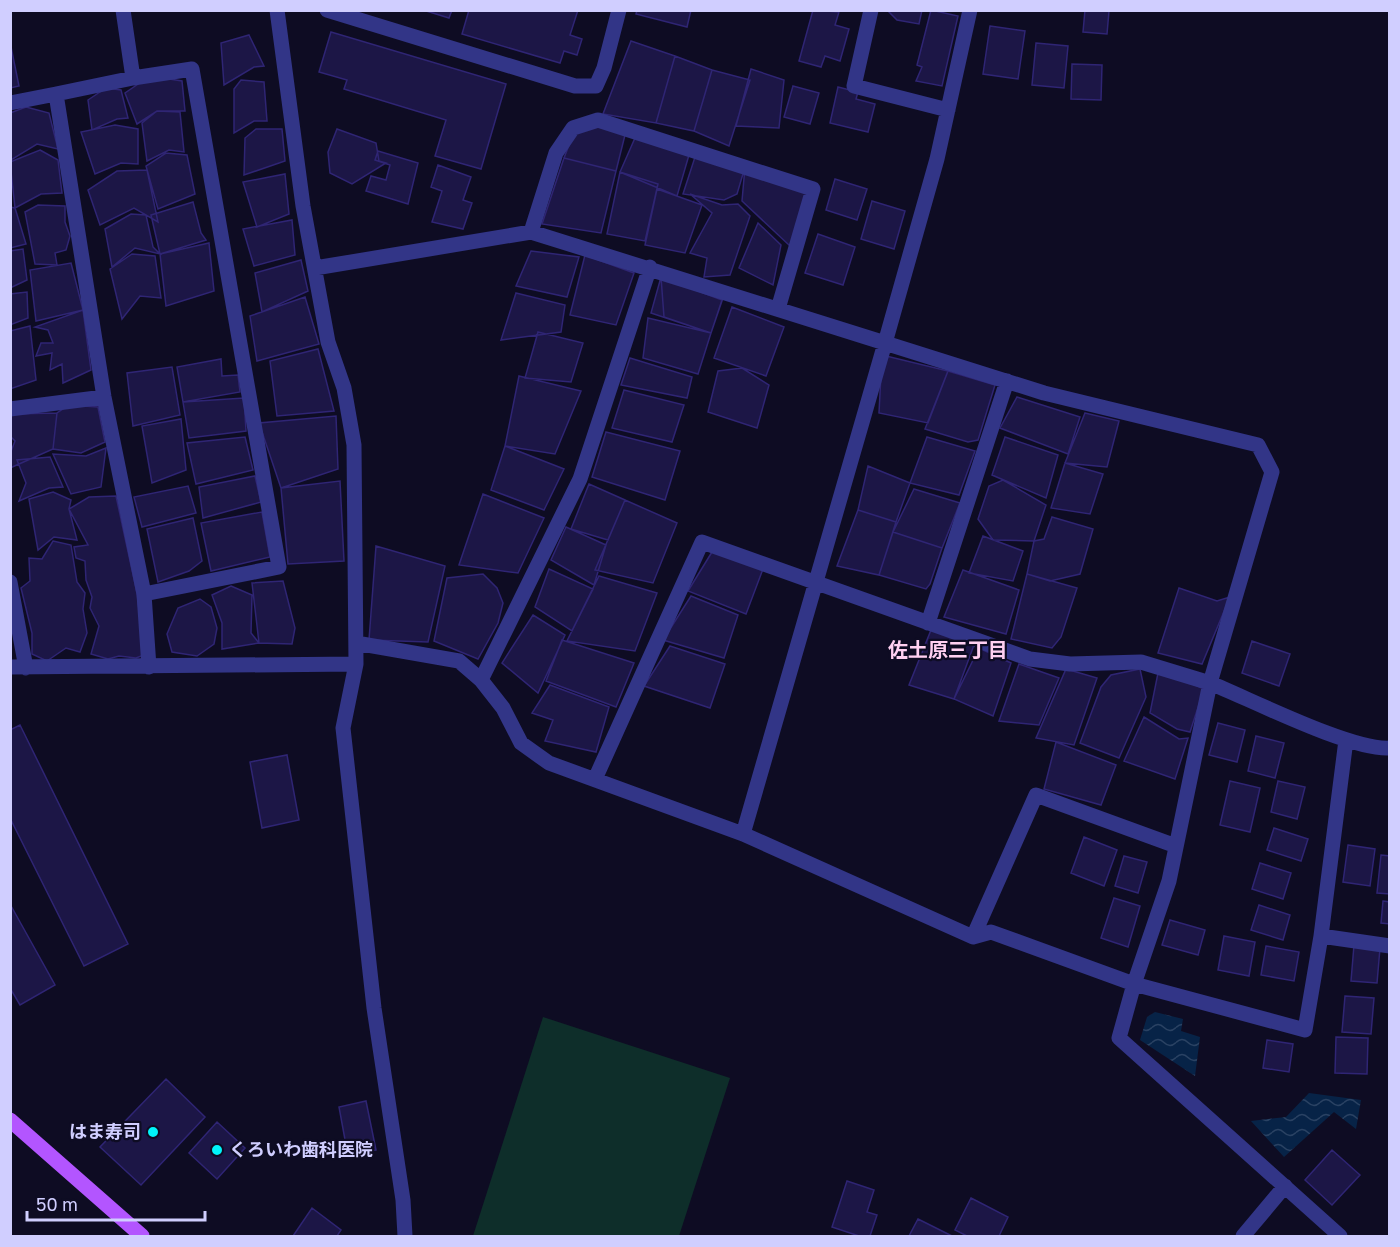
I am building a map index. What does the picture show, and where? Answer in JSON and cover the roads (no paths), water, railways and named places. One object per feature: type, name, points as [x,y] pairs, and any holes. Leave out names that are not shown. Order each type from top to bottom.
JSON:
[{"type":"main road","points":[[10,1120],[142,1236]]},
{"type":"street","points":[[123,10],[133,78]]},
{"type":"street","points":[[277,10],[303,206],[328,342],[344,388],[354,445],[356,664],[344,728],[374,1008],[403,1200],[405,1236]]},
{"type":"street","points":[[327,10],[575,86],[596,86],[604,68],[619,10]]},
{"type":"street","points":[[871,10],[854,86],[948,110]]},
{"type":"street","points":[[743,834],[885,343],[948,110],[970,10]]},
{"type":"street","points":[[10,103],[133,78],[192,69],[279,567],[144,594]]},
{"type":"street","points":[[56,94],[104,397],[144,594],[149,667]]},
{"type":"street","points":[[531,232],[556,153],[573,128],[598,120],[813,189],[778,309]]},
{"type":"street","points":[[315,268],[531,232],[650,267],[1044,393],[1258,445],[1272,472],[1210,683],[1169,881],[1134,984],[1119,1038],[1340,1236]]},
{"type":"street","points":[[481,680],[580,479],[650,267]]},
{"type":"street","points":[[928,622],[1007,381]]},
{"type":"street","points":[[10,409],[104,397]]},
{"type":"street","points":[[595,779],[702,542],[1030,659],[1070,664],[1141,662],[1210,683],[1346,740],[1379,749],[1389,748]]},
{"type":"street","points":[[10,582],[18,667],[356,664]]},
{"type":"street","points":[[356,644],[459,661],[481,680],[503,708],[521,743],[549,763],[743,834],[973,937],[991,932],[1134,984],[1305,1030],[1321,936],[1346,740]]},
{"type":"street","points":[[973,937],[1036,795],[1176,846]]},
{"type":"street","points":[[1321,936],[1389,946]]},
{"type":"street","points":[[1243,1236],[1285,1186]]},
{"type":"water","points":[[1155,1012],[1183,1019],[1181,1031],[1200,1037],[1195,1076],[1140,1040],[1147,1017]]},
{"type":"water","points":[[1309,1093],[1361,1100],[1356,1129],[1334,1112],[1284,1157],[1251,1121],[1286,1117]]},
{"type":"place","name":"はま寿司","points":[[153,1132]]},
{"type":"place","name":"くろいわ歯科医院","points":[[217,1150]]},
{"type":"district","name":"佐土原三丁目","points":[[948,650]]}]
